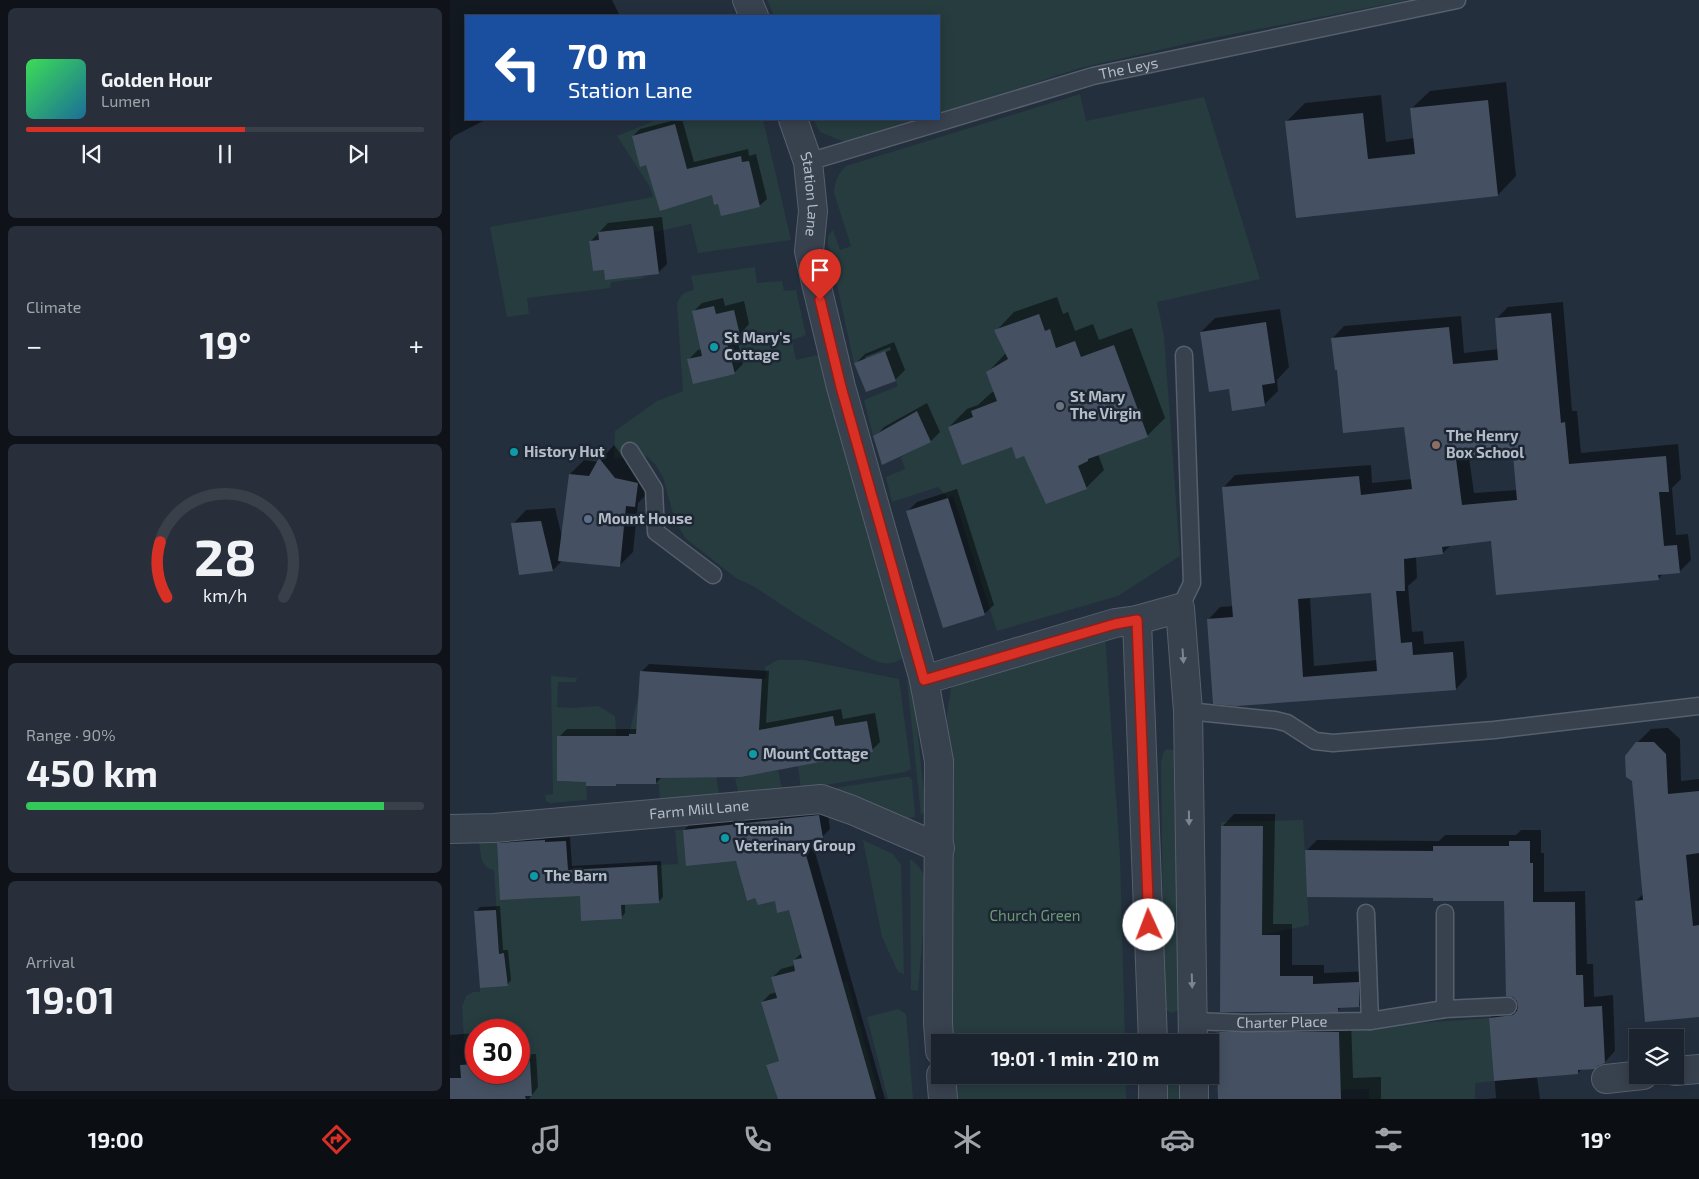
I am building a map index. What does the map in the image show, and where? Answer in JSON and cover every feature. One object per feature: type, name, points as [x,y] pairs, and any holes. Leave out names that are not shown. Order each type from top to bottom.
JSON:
[{"type":"street","points":[[746,0],[754,15]]},
{"type":"street","name":"Station Lane","points":[[793,120],[808,162],[813,211],[810,252],[816,283],[841,387],[924,680]]},
{"type":"street","points":[[939,1034],[939,761],[924,680],[1115,624],[1180,608],[1188,711],[1193,1032],[1153,1032],[1137,620]]},
{"type":"street","name":"Farm Mill Lane","points":[[450,829],[494,828],[821,799],[852,810],[940,848]]},
{"type":"street","points":[[1684,1070],[1699,1069]]},
{"type":"street","points":[[1606,1079],[1629,1077]]},
{"type":"street","points":[[942,1084],[943,1099]]},
{"type":"street","points":[[1153,1084],[1153,1099]]},
{"type":"street","points":[[1194,1084],[1194,1099]]},
{"type":"lane","name":"The Leys","points":[[808,162],[1093,76],[1456,0]]},
{"type":"lane","points":[[1180,608],[1192,583],[1184,355]]},
{"type":"lane","points":[[630,451],[654,489],[656,532],[713,575]]},
{"type":"lane","points":[[1188,711],[1258,717],[1281,721],[1315,740],[1333,743],[1494,730],[1699,706]]},
{"type":"lane","points":[[1366,913],[1370,1021]]},
{"type":"lane","points":[[1445,913],[1445,1009]]},
{"type":"lane","name":"Charter Place","points":[[1193,1032],[1247,1023],[1370,1021],[1445,1009],[1508,1006]]},
{"type":"green space","points":[[767,0],[1408,0],[1208,39],[1080,68],[940,114],[940,15],[774,15]]},
{"type":"green space","points":[[1080,94],[1086,121],[1204,97],[1260,279],[1157,302],[1164,336],[1180,556],[1118,596],[997,631],[953,496],[948,498],[938,487],[892,502],[886,477],[905,469],[901,457],[916,449],[928,435],[917,411],[873,436],[864,400],[898,386],[885,351],[854,363],[828,244],[828,236],[833,230],[840,250],[851,246],[834,193],[835,185],[839,175],[846,166]]},
{"type":"green space","points":[[657,120],[763,120],[791,240],[698,253],[691,224],[629,235],[629,228],[598,232],[599,240],[589,241],[593,271],[604,270],[605,279],[643,276],[644,278],[611,282],[610,288],[527,298],[529,314],[507,317],[490,227],[653,197],[650,187],[617,136]]},
{"type":"green space","points":[[814,120],[923,120],[855,141],[842,141],[820,132]]},
{"type":"green space","points":[[755,267],[757,283],[782,281],[784,291],[796,290],[806,335],[792,340],[796,360],[822,354],[904,657],[893,663],[882,663],[866,656],[797,615],[755,587],[736,578],[685,538],[674,517],[663,477],[648,457],[642,455],[614,459],[615,431],[657,401],[683,391],[677,304],[683,294],[694,290],[691,276]]},
{"type":"green space","name":"Church Green","points":[[1105,635],[1120,856],[1125,1034],[952,1034],[949,981],[947,714],[951,688],[974,673]]},
{"type":"green space","points":[[778,660],[804,660],[899,679],[911,769],[905,772],[801,789],[798,766],[873,752],[867,721],[751,734],[760,705],[762,679],[766,678],[765,667]]},
{"type":"green space","points":[[551,676],[577,678],[576,682],[558,682],[557,707],[598,706],[615,716],[617,745],[557,745],[557,781],[571,782],[586,775],[587,800],[550,803],[546,801],[545,795],[553,794]]},
{"type":"green space","points":[[907,680],[912,682],[926,810],[921,815]]},
{"type":"green space","points":[[638,698],[663,699],[709,723],[719,796],[660,802],[659,784],[656,784],[656,747],[646,734],[629,734]]},
{"type":"green space","points":[[1168,749],[1177,751],[1179,1010],[1173,1013],[1166,1010],[1164,1006],[1161,762],[1164,751]]},
{"type":"green space","points":[[778,770],[782,790],[739,794],[735,778]]},
{"type":"green space","points":[[909,777],[912,780],[915,817],[904,819],[829,789]]},
{"type":"green space","points":[[1303,820],[1309,925],[1262,935],[1263,826],[1221,826],[1221,822]]},
{"type":"green space","points":[[675,830],[683,830],[687,866],[747,860],[742,884],[747,901],[755,898],[758,904],[775,901],[777,913],[790,909],[802,958],[793,960],[795,971],[772,977],[777,998],[779,1061],[766,1065],[770,1077],[799,1099],[526,1099],[525,1096],[531,1096],[530,1019],[465,1019],[464,1040],[462,1006],[466,996],[473,992],[480,992],[480,988],[508,985],[505,954],[477,956],[476,937],[498,935],[494,870],[489,869],[484,863],[479,843],[497,842],[498,868],[520,867],[522,899],[548,898],[546,866],[568,865],[571,878],[580,890],[582,921],[621,919],[621,905],[659,902],[657,865],[678,864]]},
{"type":"green space","points":[[863,840],[893,854],[901,865],[904,974],[898,972],[882,937]]},
{"type":"green space","points":[[910,859],[921,870],[927,885],[918,991],[911,990]]},
{"type":"green space","points":[[847,981],[878,1090],[873,1091],[843,982]]},
{"type":"green space","points":[[898,1009],[906,1014],[913,1099],[888,1099],[867,1017]]},
{"type":"green space","points":[[1489,1018],[1494,1081],[1475,1083],[1475,1099],[1369,1099],[1369,1089],[1218,1093],[1217,1090],[1292,1089],[1340,1070],[1339,1029]]},
{"type":"green space","points":[[954,1084],[1126,1084],[1126,1099],[955,1099]]},
{"type":"green space","points":[[1166,1084],[1185,1084],[1185,1099],[1166,1099]]},
{"type":"building","points":[[1488,100],[1498,196],[1296,218],[1285,121],[1363,113],[1368,159],[1415,154],[1410,108]]},
{"type":"building","points":[[675,124],[687,169],[741,156],[742,162],[749,161],[760,207],[721,216],[718,204],[714,205],[712,195],[660,211],[646,165],[640,167],[632,136]]},
{"type":"building","points":[[653,226],[659,274],[605,280],[604,270],[593,271],[589,241],[599,240],[598,232]]},
{"type":"building","name":"St Mary's Cottage","points":[[714,306],[716,314],[734,310],[740,335],[726,339],[735,374],[693,384],[687,359],[702,356],[692,311]]},
{"type":"building","points":[[1551,313],[1561,423],[1565,422],[1569,464],[1666,456],[1669,492],[1659,492],[1664,546],[1677,545],[1680,573],[1658,575],[1659,580],[1496,595],[1491,541],[1442,547],[1443,554],[1404,559],[1405,591],[1396,591],[1401,643],[1412,642],[1413,655],[1453,652],[1456,690],[1236,706],[1213,704],[1207,619],[1233,617],[1222,487],[1359,476],[1361,495],[1412,489],[1404,427],[1343,433],[1337,370],[1335,370],[1331,338],[1449,327],[1453,364],[1498,360],[1495,318]],"holes":[[[1513,455],[1517,500],[1462,505],[1456,459]],[[1371,593],[1377,671],[1303,677],[1298,599]]]},
{"type":"building","name":"St Mary The Virgin","points":[[1039,314],[1045,331],[1050,329],[1056,348],[1075,341],[1081,357],[1114,345],[1148,437],[1088,459],[1088,461],[1078,466],[1087,489],[1046,504],[1024,456],[1016,459],[1012,447],[962,465],[948,427],[973,417],[971,411],[997,401],[986,372],[1008,359],[994,330]]},
{"type":"building","points":[[1266,322],[1275,383],[1262,385],[1265,406],[1232,411],[1229,389],[1209,392],[1200,332]]},
{"type":"building","points":[[885,351],[896,381],[866,392],[854,363]]},
{"type":"building","points":[[917,411],[931,442],[882,465],[873,436]]},
{"type":"building","name":"Mount House","points":[[599,458],[615,478],[638,483],[635,507],[626,506],[620,567],[558,561],[569,474],[589,476]]},
{"type":"building","points":[[948,498],[985,615],[943,628],[906,511]]},
{"type":"building","points":[[541,521],[553,571],[519,575],[511,523]]},
{"type":"building","points":[[640,671],[762,679],[759,730],[833,716],[835,726],[867,721],[873,752],[741,777],[656,778],[656,784],[616,784],[616,786],[586,786],[586,782],[557,781],[557,736],[629,736],[629,734],[636,734]]},
{"type":"building","points":[[1636,742],[1654,742],[1666,754],[1668,794],[1699,791],[1699,853],[1686,855],[1693,926],[1699,925],[1699,1017],[1645,1022],[1635,901],[1643,900],[1632,781],[1626,777],[1625,756]]},
{"type":"building","points":[[819,815],[823,838],[802,841],[876,1099],[778,1099],[766,1065],[779,1061],[761,1002],[777,998],[771,977],[795,971],[793,960],[802,958],[789,910],[777,913],[775,901],[758,905],[755,898],[747,901],[736,861],[686,866],[683,830]]},
{"type":"building","points":[[1221,826],[1263,826],[1262,935],[1280,935],[1280,976],[1313,976],[1313,984],[1359,982],[1359,1007],[1338,1008],[1338,1012],[1220,1012]]},
{"type":"building","points":[[545,840],[545,842],[566,841],[568,870],[657,865],[659,903],[621,905],[622,919],[581,921],[580,896],[500,900],[497,843]]},
{"type":"building","points":[[1509,841],[1530,841],[1530,863],[1533,863],[1533,902],[1575,902],[1576,975],[1583,975],[1584,1007],[1602,1006],[1605,1063],[1597,1066],[1595,1069],[1578,1070],[1578,1074],[1494,1081],[1489,1018],[1513,1015],[1517,1011],[1518,1006],[1517,1001],[1513,997],[1506,996],[1504,901],[1433,901],[1433,898],[1307,897],[1305,850],[1433,851],[1433,846],[1509,846]]},
{"type":"building","points":[[496,910],[499,954],[504,953],[508,986],[480,988],[474,911]]},
{"type":"building","points":[[1339,1032],[1341,1099],[1218,1099],[1219,1034],[1216,1033]]},
{"type":"building","points":[[530,1061],[532,1096],[525,1096],[526,1099],[450,1099],[450,1078],[461,1078],[460,1065],[465,1065],[465,1084],[530,1084]]},
{"type":"place","name":"St Mary's Cottage","points":[[714,347]]},
{"type":"place","name":"St Mary The Virgin","points":[[1060,406]]},
{"type":"place","name":"The Henry Box School","points":[[1436,445]]},
{"type":"place","name":"History Hut","points":[[514,452]]},
{"type":"place","name":"Mount House","points":[[588,519]]},
{"type":"place","name":"Mount Cottage","points":[[753,754]]},
{"type":"place","name":"Tremain Veterinary Group","points":[[725,838]]},
{"type":"place","name":"The Barn","points":[[534,876]]},
{"type":"route","points":[[820,300],[841,387],[924,680],[1115,624],[1137,620],[1149,925]]}]
